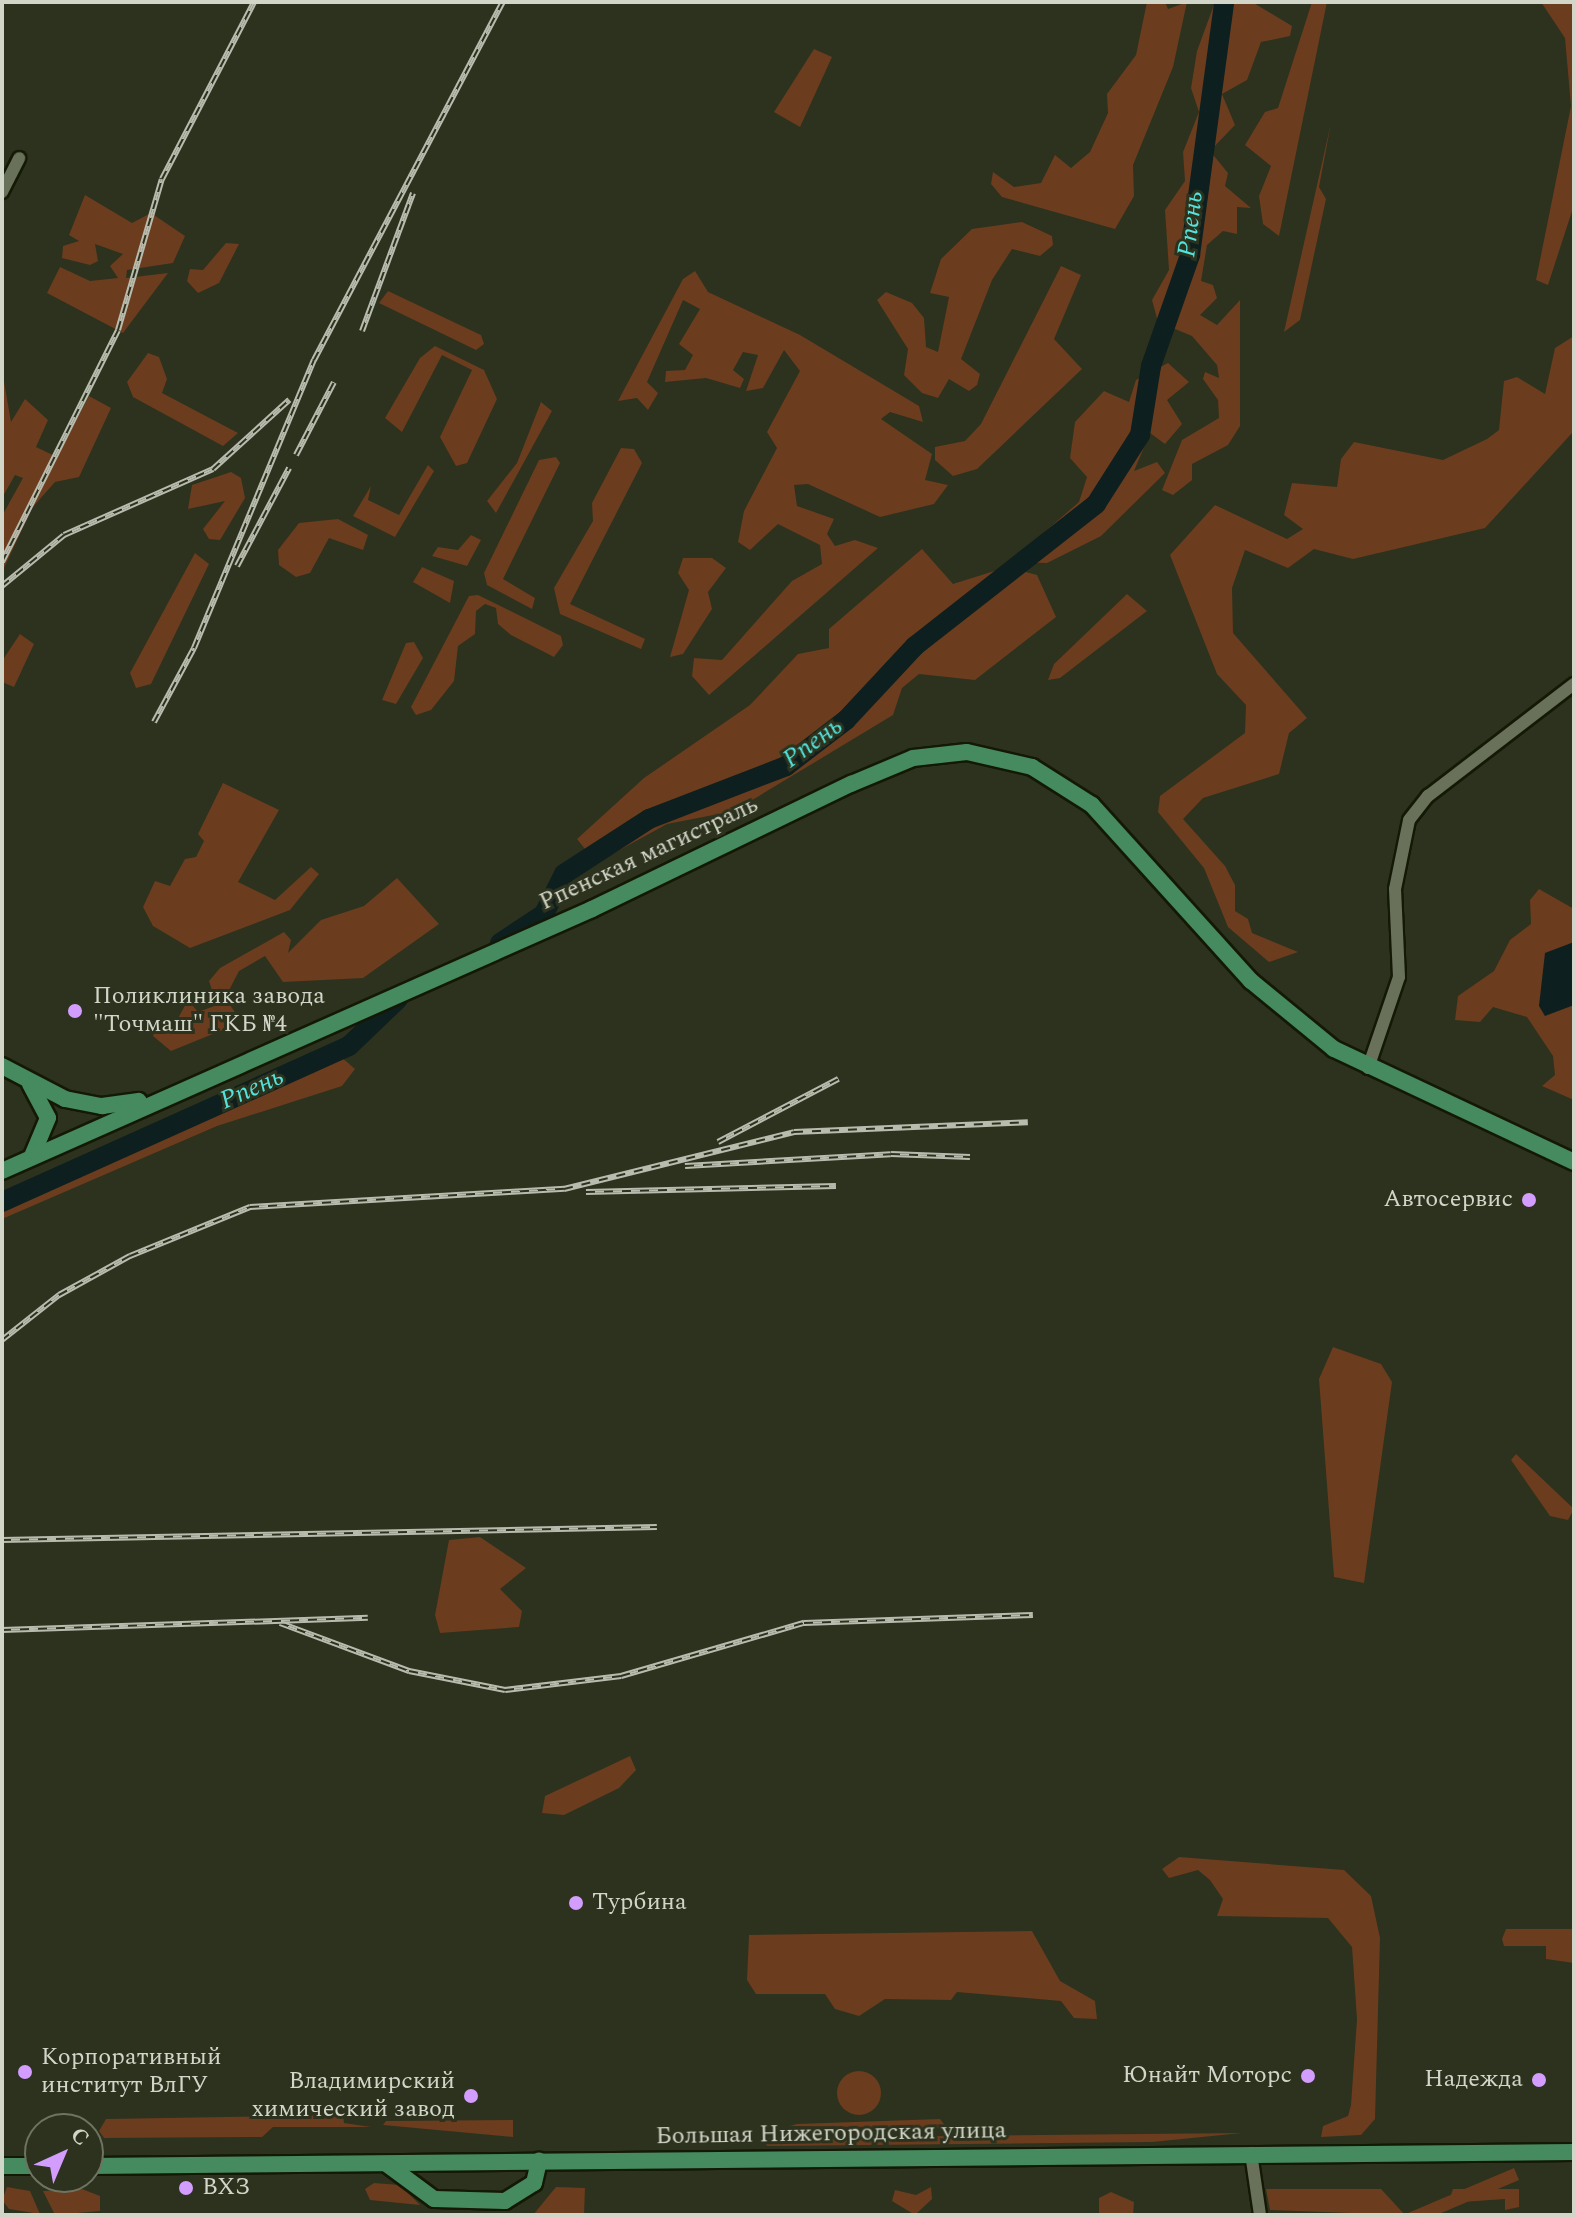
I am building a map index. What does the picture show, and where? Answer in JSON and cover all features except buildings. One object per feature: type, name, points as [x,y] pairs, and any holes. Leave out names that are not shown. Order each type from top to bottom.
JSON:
[{"type":"main road","name":"Рпенская магистраль","points":[[2,1171],[152,1100],[592,909],[913,758],[1001,758],[1032,767],[1092,805],[1279,1009],[1368,1068],[1574,1162]]},
{"type":"main road","name":"Рпенская магистраль","points":[[2,1066],[27,1080],[102,1106],[152,1100]]},
{"type":"main road","points":[[27,1080],[48,1118],[47,1134],[29,1160]]},
{"type":"main road","name":"Большая Нижегородская улица","points":[[104,2166],[1574,2152]]},
{"type":"main road","points":[[388,2165],[434,2199],[505,2201],[534,2183],[539,2161]]},
{"type":"main road","points":[[2,2166],[24,2166]]},
{"type":"street","points":[[2,192],[19,158]]},
{"type":"street","points":[[1368,1068],[1399,977],[1395,889],[1409,820],[1428,796],[1574,684]]},
{"type":"street","points":[[1251,2153],[1260,2215]]},
{"type":"shaded area","points":[[1147,2],[1165,2],[1168,9],[1187,2],[1173,67],[1133,165],[1134,196],[1115,229],[1002,197],[991,184],[993,172],[1014,187],[1041,183],[1055,155],[1071,168],[1090,152],[1108,113],[1107,94],[1136,55]]},
{"type":"shaded area","points":[[1215,2],[1252,2],[1292,26],[1290,36],[1261,42],[1247,80],[1222,94],[1235,125],[1210,151],[1228,173],[1225,186],[1251,208],[1237,207],[1237,234],[1223,231],[1207,245],[1201,281],[1213,285],[1217,298],[1200,315],[1217,325],[1240,300],[1240,426],[1228,445],[1192,464],[1192,480],[1173,495],[1162,490],[1182,440],[1219,418],[1218,400],[1203,379],[1205,372],[1219,378],[1217,365],[1192,336],[1158,322],[1152,300],[1169,270],[1165,210],[1185,181],[1183,152],[1199,112],[1191,88],[1197,51]]},
{"type":"shaded area","points":[[1312,2],[1327,2],[1279,236],[1263,224],[1259,196],[1271,166],[1245,145],[1265,112],[1278,108]]},
{"type":"shaded area","points":[[1541,2],[1574,2],[1574,205],[1548,285],[1536,280],[1571,106],[1565,38]]},
{"type":"shaded area","points":[[814,49],[832,57],[800,127],[774,112]]},
{"type":"shaded area","points":[[1331,123],[1319,187],[1326,199],[1300,320],[1284,332]]},
{"type":"shaded area","points":[[85,195],[132,223],[151,213],[185,236],[173,263],[127,270],[126,278],[168,273],[123,333],[47,293],[60,267],[90,281],[118,278],[110,266],[123,254],[95,244],[98,261],[90,265],[62,258],[63,246],[79,241],[69,235]]},
{"type":"shaded area","points":[[1022,222],[1052,236],[1053,245],[1040,256],[1012,249],[992,280],[961,359],[980,374],[977,385],[969,391],[949,379],[938,398],[922,393],[904,375],[908,349],[877,300],[886,292],[912,303],[924,318],[926,347],[938,352],[949,297],[930,293],[941,259],[972,229]]},
{"type":"shaded area","points":[[226,243],[239,244],[219,283],[198,293],[187,281],[190,269],[203,270]]},
{"type":"shaded area","points":[[1061,266],[1081,275],[1054,339],[1082,369],[977,469],[953,476],[935,460],[935,447],[965,441],[981,424]]},
{"type":"shaded area","points":[[695,271],[708,292],[800,335],[919,406],[923,422],[890,412],[881,419],[932,454],[925,480],[948,485],[934,504],[880,517],[808,484],[794,485],[797,506],[834,519],[827,534],[835,546],[855,540],[878,548],[709,695],[692,676],[694,658],[722,660],[792,581],[822,564],[820,545],[778,524],[750,550],[738,542],[744,511],[777,448],[767,432],[800,371],[784,350],[763,388],[746,391],[758,355],[743,352],[733,370],[744,379],[740,388],[706,378],[665,382],[666,371],[685,370],[693,355],[679,344],[700,309],[683,300],[647,382],[658,393],[648,410],[637,398],[618,401],[683,279]]},
{"type":"shaded area","points":[[388,291],[481,335],[484,344],[476,350],[379,303]]},
{"type":"shaded area","points":[[1574,336],[1572,433],[1485,528],[1353,559],[1314,549],[1288,568],[1245,550],[1232,588],[1233,633],[1307,718],[1289,733],[1279,774],[1203,798],[1183,819],[1225,866],[1235,885],[1235,911],[1248,919],[1252,933],[1298,952],[1269,962],[1228,927],[1204,868],[1158,812],[1160,796],[1245,733],[1246,705],[1217,674],[1170,555],[1215,505],[1287,539],[1303,529],[1284,515],[1292,483],[1337,487],[1341,459],[1354,442],[1443,460],[1487,439],[1499,430],[1504,381],[1517,377],[1545,394],[1555,348]]},
{"type":"shaded area","points":[[435,346],[484,370],[497,399],[467,463],[456,466],[440,437],[472,370],[442,355],[402,432],[385,418],[420,358]]},
{"type":"shaded area","points":[[148,353],[159,357],[167,379],[162,393],[238,433],[223,446],[133,397],[127,382]]},
{"type":"shaded area","points":[[1168,363],[1189,382],[1167,400],[1182,424],[1165,444],[1150,433],[1134,471],[1157,462],[1165,473],[1101,536],[1047,563],[1010,562],[1079,502],[1087,477],[1070,458],[1075,422],[1104,391],[1129,402],[1136,380]]},
{"type":"shaded area","points":[[2,370],[11,422],[25,399],[48,420],[36,447],[57,457],[89,396],[111,408],[79,477],[55,482],[32,508],[4,568],[2,516],[23,478],[15,475],[2,498]]},
{"type":"shaded area","points":[[541,402],[552,411],[496,513],[487,501],[517,463]]},
{"type":"shaded area","points":[[621,448],[634,449],[642,463],[570,604],[645,639],[641,649],[560,614],[554,588],[593,521],[592,503]]},
{"type":"shaded area","points":[[556,457],[560,463],[503,579],[535,598],[532,609],[487,585],[484,573],[539,460]]},
{"type":"shaded area","points":[[428,465],[434,471],[395,537],[353,516],[371,486],[368,500],[399,515]]},
{"type":"shaded area","points":[[231,472],[241,478],[245,498],[220,540],[209,539],[203,529],[225,501],[188,509],[192,485]]},
{"type":"shaded area","points":[[338,519],[368,535],[363,550],[329,538],[310,573],[296,577],[279,565],[278,550],[299,523]]},
{"type":"shaded area","points":[[471,535],[481,540],[467,566],[432,556],[438,547],[458,550]]},
{"type":"shaded area","points":[[922,549],[953,584],[1007,567],[1037,575],[1056,617],[975,680],[919,674],[902,688],[893,715],[734,811],[667,824],[596,863],[577,839],[644,778],[750,705],[798,654],[829,648],[829,629]]},
{"type":"shaded area","points":[[195,553],[209,564],[151,684],[136,688],[130,673]]},
{"type":"shaded area","points":[[683,558],[712,558],[726,568],[708,592],[712,609],[683,654],[670,657],[689,590],[678,573]]},
{"type":"shaded area","points":[[422,567],[454,581],[450,603],[413,582]]},
{"type":"shaded area","points":[[1127,594],[1147,611],[1060,678],[1048,680],[1054,664]]},
{"type":"shaded area","points":[[478,595],[561,636],[563,645],[554,657],[511,635],[498,624],[496,608],[485,604],[476,611],[475,634],[458,646],[454,681],[431,710],[416,715],[411,707],[469,596]]},
{"type":"shaded area","points":[[20,634],[34,644],[14,687],[2,682],[2,661]]},
{"type":"shaded area","points":[[414,642],[423,658],[396,704],[382,700],[406,643]]},
{"type":"shaded area","points":[[223,783],[279,810],[238,882],[275,900],[311,867],[319,874],[290,910],[190,948],[153,926],[143,907],[155,881],[170,886],[185,859],[196,857],[204,841],[198,834]]},
{"type":"shaded area","points":[[397,878],[439,924],[363,978],[283,982],[265,956],[239,971],[225,998],[237,1015],[235,1025],[171,1051],[153,1036],[158,1020],[176,1022],[188,1000],[198,1012],[217,1005],[209,981],[220,968],[284,932],[291,940],[288,953],[321,920],[364,906]]},
{"type":"shaded area","points":[[1539,889],[1574,909],[1574,942],[1556,951],[1539,1006],[1574,1005],[1574,1100],[1542,1086],[1555,1075],[1553,1056],[1527,1017],[1493,1007],[1480,1022],[1455,1020],[1458,996],[1494,971],[1510,940],[1531,924],[1530,900]]},
{"type":"shaded area","points":[[1574,942],[1574,1005],[1545,1016],[1539,1006],[1545,953]]},
{"type":"shaded area","points":[[340,1056],[355,1069],[342,1086],[217,1126],[2,1219],[2,1206]]},
{"type":"shaded area","points":[[1333,1347],[1381,1364],[1392,1382],[1364,1583],[1334,1577],[1319,1379]]},
{"type":"shaded area","points":[[1516,1454],[1574,1509],[1568,1520],[1550,1516],[1511,1460]]},
{"type":"shaded area","points":[[480,1537],[526,1568],[500,1589],[522,1611],[519,1627],[440,1633],[435,1615],[449,1540]]},
{"type":"shaded area","points":[[630,1756],[636,1770],[619,1788],[564,1815],[542,1813],[545,1796]]},
{"type":"shaded area","points":[[1179,1857],[1344,1870],[1371,1896],[1380,1938],[1375,2119],[1361,2135],[1321,2137],[1323,2126],[1348,2116],[1351,2105],[1357,2019],[1352,1947],[1328,1918],[1217,1916],[1223,1899],[1210,1880],[1198,1870],[1169,1878],[1162,1869]]},
{"type":"shaded area","points":[[1506,1929],[1574,1929],[1574,1963],[1546,1959],[1546,1946],[1504,1946],[1502,1939]]},
{"type":"shaded area","points":[[1032,1931],[1060,1981],[1095,2001],[1097,2019],[1074,2018],[1061,2001],[957,1992],[951,2000],[885,1999],[859,2016],[835,2009],[825,1994],[756,1994],[747,1980],[749,1935]]},
{"type":"shaded area","points":[[859,2071],[874,2078],[881,2093],[874,2108],[859,2115],[844,2108],[837,2093],[844,2078]]},
{"type":"shaded area","points":[[343,2115],[344,2123],[371,2127],[273,2127],[262,2137],[104,2138],[106,2119]]},
{"type":"shaded area","points":[[940,2119],[947,2128],[790,2126],[797,2124]]},
{"type":"shaded area","points":[[513,2120],[513,2137],[383,2125],[386,2121]]},
{"type":"shaded area","points":[[1242,2133],[1152,2142],[767,2146],[762,2138]]},
{"type":"shaded area","points":[[1514,2168],[1519,2180],[1437,2215],[1403,2215]]},
{"type":"shaded area","points":[[374,2183],[400,2185],[420,2205],[370,2200],[365,2189]]},
{"type":"shaded area","points":[[7,2187],[24,2190],[24,2193],[31,2193],[40,2214],[9,2209],[2,2200]]},
{"type":"shaded area","points":[[556,2187],[585,2188],[584,2215],[533,2215]]},
{"type":"shaded area","points":[[931,2187],[932,2199],[915,2215],[892,2201],[895,2190],[916,2195]]},
{"type":"shaded area","points":[[1266,2189],[1381,2189],[1405,2215],[1270,2210]]},
{"type":"shaded area","points":[[1453,2189],[1519,2189],[1519,2207],[1505,2210],[1505,2199],[1448,2203]]},
{"type":"shaded area","points":[[1111,2192],[1134,2202],[1133,2215],[1099,2215],[1099,2198]]},
{"type":"shaded area","points":[[44,2193],[92,2193],[100,2196],[100,2211],[55,2215]]},
{"type":"waterway","name":"Рпень","points":[[500,943],[544,914],[564,874],[649,819],[786,766],[846,720],[915,646],[1096,504],[1140,435],[1151,366],[1190,255],[1224,2]]},
{"type":"waterway","name":"Рпень","points":[[2,1202],[349,1046],[398,999]]},
{"type":"railway","points":[[2,562],[118,330],[162,179],[254,2]]},
{"type":"railway","points":[[154,722],[194,648],[314,360],[503,2]]},
{"type":"railway","points":[[362,331],[413,193]]},
{"type":"railway","points":[[296,455],[334,382]]},
{"type":"railway","points":[[2,586],[64,535],[213,469],[289,400]]},
{"type":"railway","points":[[237,566],[289,468]]},
{"type":"railway","points":[[718,1142],[838,1079]]},
{"type":"railway","points":[[2,1340],[59,1295],[130,1256],[250,1207],[564,1189],[794,1132],[1028,1122]]},
{"type":"railway","points":[[685,1166],[891,1154],[970,1157]]},
{"type":"railway","points":[[586,1192],[836,1186]]},
{"type":"railway","points":[[2,1540],[657,1527]]},
{"type":"railway","points":[[280,1623],[409,1671],[505,1690],[621,1676],[804,1623],[1033,1615]]},
{"type":"railway","points":[[2,1630],[368,1618]]},
{"type":"place","name":"Поликлиника завода \"Точмаш\" ГКБ №4","points":[[75,1011]]},
{"type":"place","name":"Автосервис","points":[[1529,1200]]},
{"type":"place","name":"Турбина","points":[[576,1903]]},
{"type":"place","name":"Корпоративный институт ВлГУ","points":[[25,2072]]},
{"type":"place","name":"Юнайт Моторс","points":[[1308,2076]]},
{"type":"place","name":"Надежда","points":[[1539,2080]]},
{"type":"place","name":"Владимирский химический завод","points":[[471,2096]]},
{"type":"place","name":"ВХЗ","points":[[186,2188]]}]
